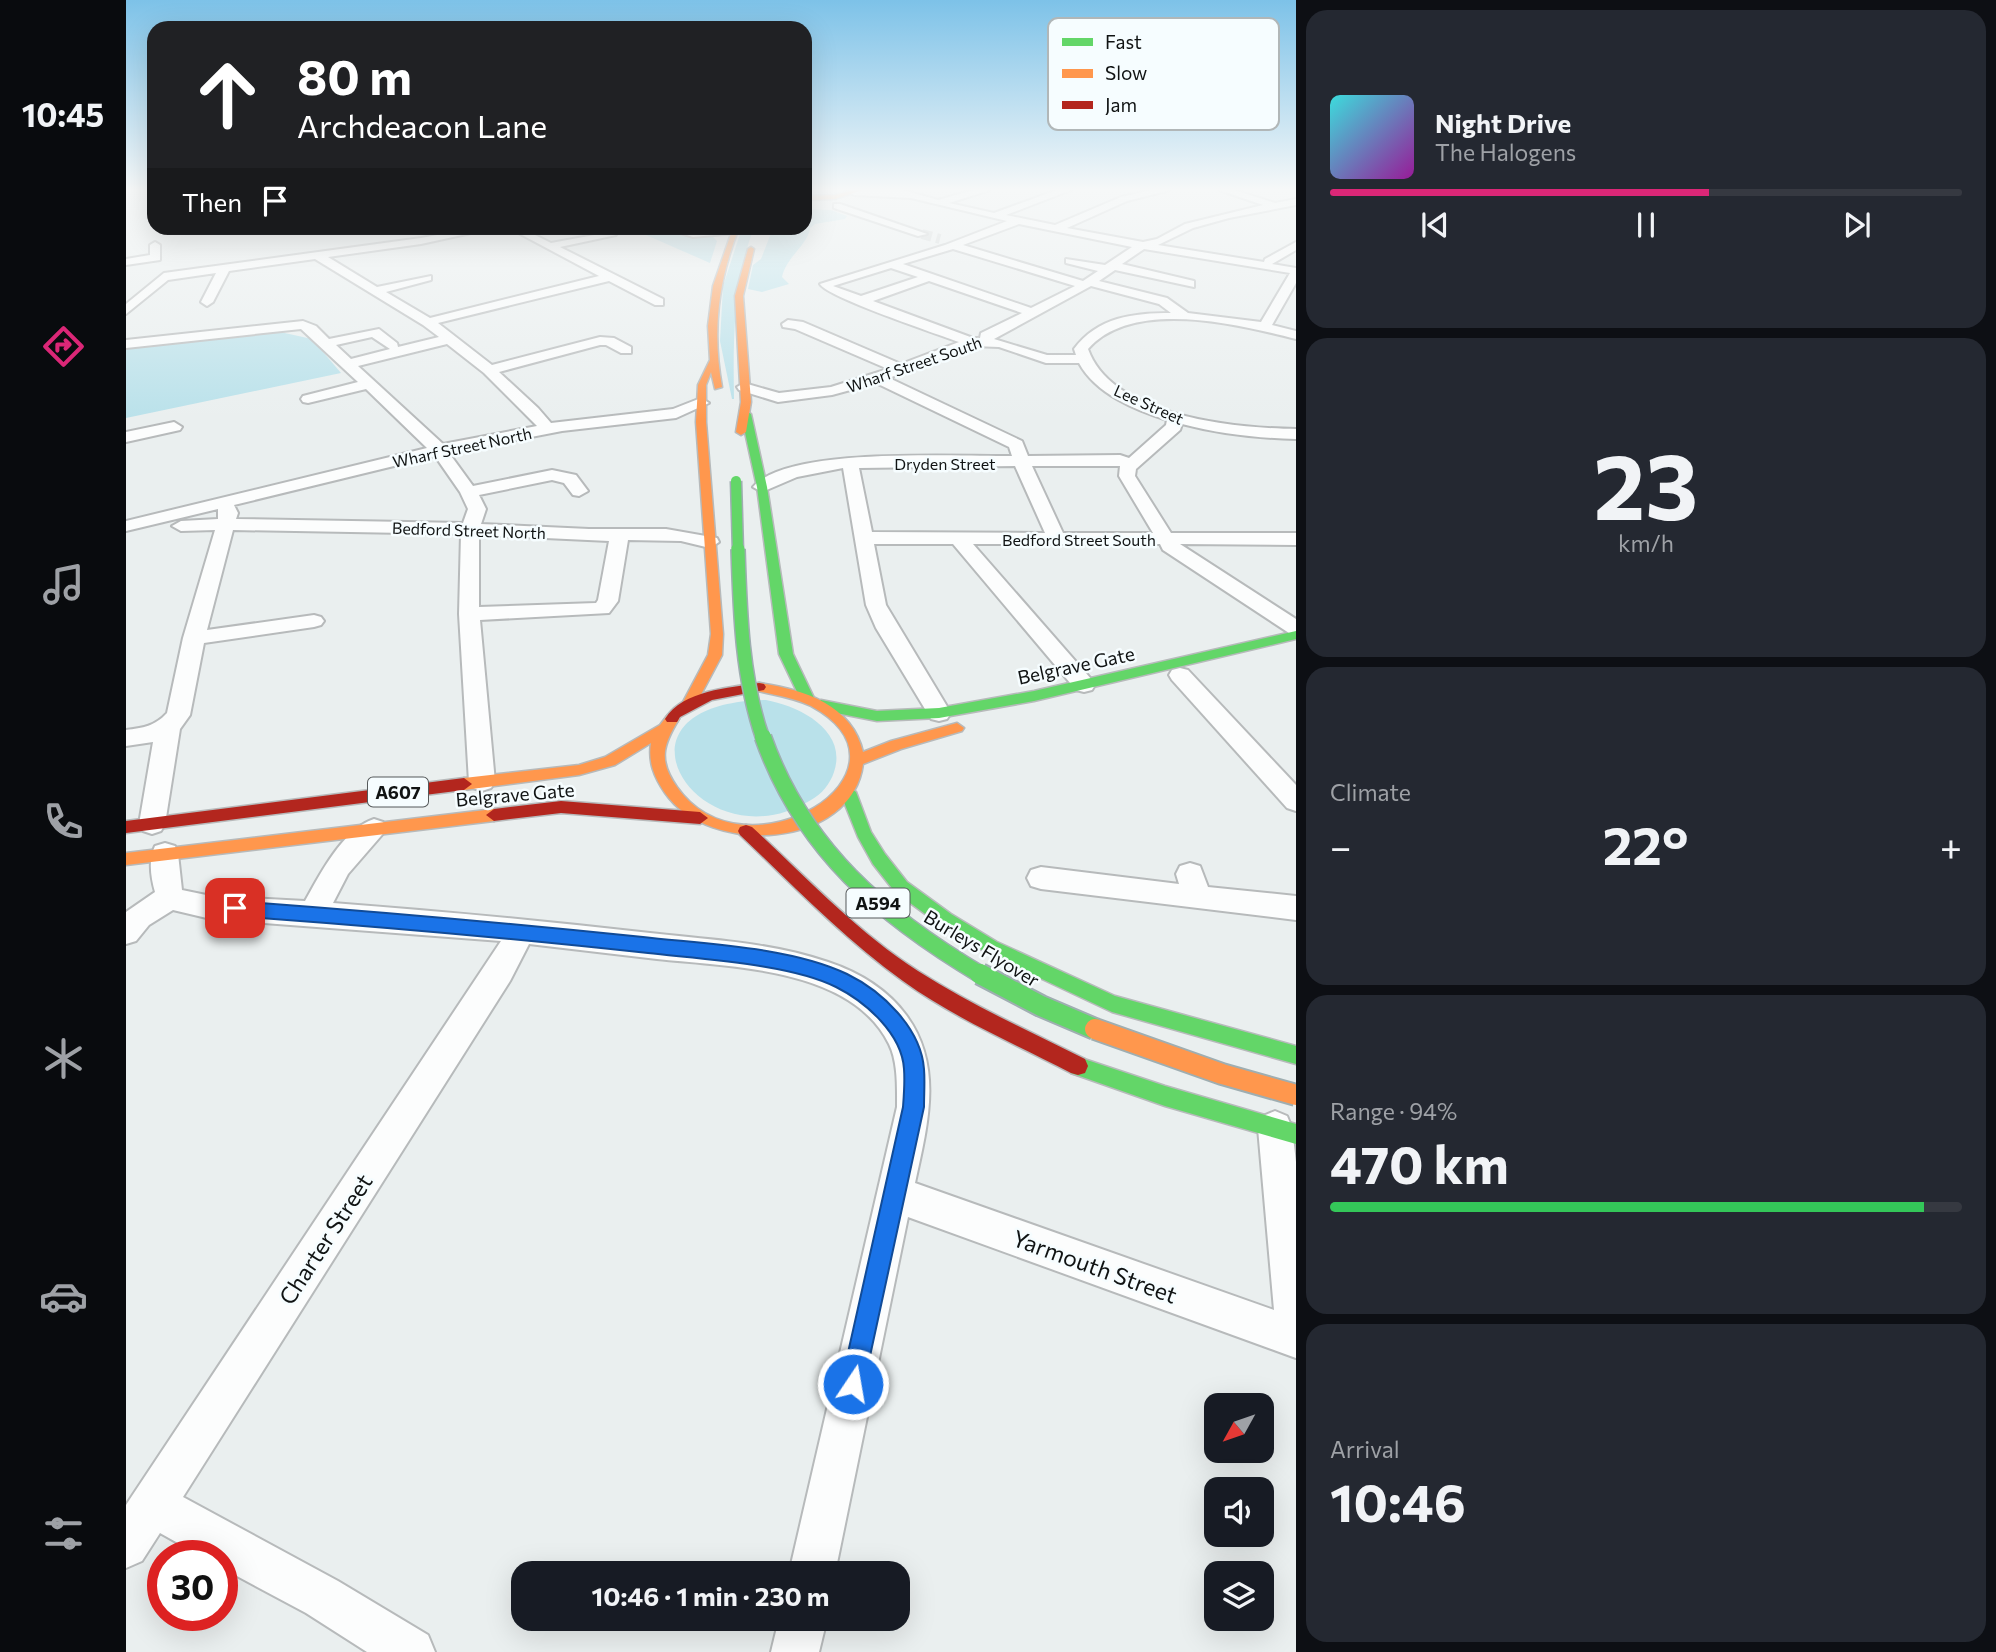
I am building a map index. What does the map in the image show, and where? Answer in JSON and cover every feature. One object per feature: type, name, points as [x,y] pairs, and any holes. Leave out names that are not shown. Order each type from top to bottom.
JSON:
[{"type":"main road","points":[[722,405],[711,362],[712,298],[723,267]]},
{"type":"main road","points":[[747,267],[739,296],[746,414],[762,487],[786,654],[814,702]]},
{"type":"main road","points":[[690,702],[715,655],[717,614],[701,403],[702,385],[711,362]]},
{"type":"main road","name":"Burleys Flyover","points":[[746,414],[735,469],[747,672],[765,750],[787,796],[830,858],[859,887],[926,941],[963,965],[1045,1009],[1163,1056],[1296,1094]]},
{"type":"main road","name":"Belgrave Gate","points":[[814,702],[877,716],[939,713],[1084,685],[1296,635]]},
{"type":"main road","name":"Belgrave Gate","points":[[994,720],[1147,686],[1181,675],[1296,648]]},
{"type":"main road","points":[[661,730],[673,715],[690,702],[711,693],[734,688],[784,690],[814,702],[838,719],[851,736],[858,760],[856,776],[848,792]]},
{"type":"main road","points":[[858,760],[896,745],[968,726]]},
{"type":"main road","name":"Belgrave Gate","points":[[126,827],[593,768],[610,761],[661,730]]},
{"type":"main road","name":"A594","points":[[661,730],[654,753],[659,777],[674,800],[700,818],[746,831],[778,830],[807,823],[832,810],[848,792],[864,833],[879,859],[901,887],[945,919],[991,947],[1112,1004],[1296,1055]]},
{"type":"main road","name":"Belgrave Gate","points":[[126,859],[561,807],[700,818]]},
{"type":"main road","name":"A594","points":[[746,831],[864,940],[910,976],[964,1008],[1065,1062],[1165,1096],[1286,1131]]},
{"type":"street","points":[[158,267],[164,276]]},
{"type":"street","points":[[126,310],[164,276],[238,267]]},
{"type":"street","points":[[338,267],[428,321],[489,370],[533,411],[547,429]]},
{"type":"street","points":[[591,267],[659,302]]},
{"type":"street","points":[[880,267],[830,282],[827,284],[828,288],[971,342]]},
{"type":"street","points":[[899,267],[1035,313]]},
{"type":"street","points":[[1030,267],[1163,301],[1184,317]]},
{"type":"street","name":"Wharf Street South","points":[[744,387],[778,398],[801,397],[877,377],[971,342],[988,341],[986,337],[1088,283],[1108,267]]},
{"type":"street","points":[[1109,267],[1195,282],[1163,301]]},
{"type":"street","points":[[1265,326],[1296,270],[1277,267]]},
{"type":"street","points":[[207,302],[224,269]]},
{"type":"street","points":[[428,321],[610,277]]},
{"type":"street","points":[[378,290],[427,278]]},
{"type":"street","points":[[859,301],[930,278]]},
{"type":"street","points":[[988,341],[1046,359],[1084,359],[1081,349],[1085,341],[1109,325],[1157,316],[1265,326],[1296,335]]},
{"type":"street","points":[[126,344],[292,324],[303,325],[439,450],[469,492],[477,509],[470,529],[469,614],[482,782]]},
{"type":"street","points":[[788,324],[798,325],[901,369]]},
{"type":"street","points":[[326,344],[374,332],[392,346]]},
{"type":"street","points":[[344,362],[392,346],[445,337]]},
{"type":"street","points":[[344,362],[445,337]]},
{"type":"street","points":[[489,370],[600,341],[608,341],[626,350]]},
{"type":"street","name":"Lee Street","points":[[1084,359],[1090,371],[1106,385],[1175,418],[1245,432],[1296,434]]},
{"type":"street","points":[[877,377],[1012,441],[1021,455],[1022,463],[1057,539]]},
{"type":"street","points":[[308,399],[368,384]]},
{"type":"street","name":"Wharf Street North","points":[[226,513],[439,450],[547,429],[676,413],[701,403]]},
{"type":"street","points":[[1175,418],[1174,427],[1131,464],[1126,471],[1127,476],[1164,539],[1178,552],[1296,628]]},
{"type":"street","points":[[126,437],[173,428]]},
{"type":"street","name":"Dryden Street","points":[[762,487],[784,475],[812,467],[850,463],[1119,460],[1131,464]]},
{"type":"street","points":[[850,463],[876,604],[887,628],[939,713]]},
{"type":"street","points":[[469,492],[552,475],[570,479],[579,491]]},
{"type":"street","points":[[126,738],[150,735],[168,727],[178,715],[194,638],[226,513],[153,527],[134,525]]},
{"type":"street","name":"Bedford Street North","points":[[226,513],[470,529],[619,536],[684,535],[710,542]]},
{"type":"street","points":[[469,614],[603,609],[608,601],[619,536]]},
{"type":"street","name":"Bedford Street South","points":[[863,538],[1296,539]]},
{"type":"street","points":[[958,538],[1084,685]]},
{"type":"street","points":[[194,638],[314,621]]},
{"type":"street","points":[[1181,675],[1296,800]]},
{"type":"street","points":[[152,824],[168,727]]},
{"type":"street","points":[[313,913],[338,866],[374,829]]},
{"type":"street","points":[[164,854],[165,880],[170,897],[191,907],[313,913],[519,930],[726,954],[799,967],[841,980],[874,1003],[902,1032],[914,1067],[914,1107],[815,1561]]},
{"type":"street","points":[[1041,878],[1194,886],[1296,908]]},
{"type":"street","points":[[126,932],[139,917],[170,897]]},
{"type":"street","name":"Charter Street","points":[[126,1545],[499,972],[519,930]]},
{"type":"street","points":[[1286,1131],[1296,1338]]},
{"type":"street","name":"Yarmouth Street","points":[[894,1194],[1296,1338]]},
{"type":"street","points":[[153,1505],[322,1597],[411,1652]]},
{"type":"street","points":[[796,1652],[800,1631]]},
{"type":"shaded area","points":[[729,267],[742,267],[734,334],[734,399],[720,341],[723,286]]},
{"type":"shaded area","points":[[753,267],[786,267],[782,277],[789,284],[762,292],[748,289]]},
{"type":"shaded area","points":[[271,330],[312,339],[341,373],[126,418],[126,348]]},
{"type":"shaded area","points":[[766,700],[793,708],[818,722],[834,744],[834,772],[825,788],[811,800],[770,815],[733,813],[703,799],[682,777],[675,751],[684,726],[713,708]]},
{"type":"traffic: fast","points":[[746,414],[762,487],[786,654],[807,698]]},
{"type":"traffic: fast","points":[[736,481],[742,631],[750,690],[756,719],[776,775],[806,826],[843,872],[887,912],[936,948],[988,979],[1095,1029]]},
{"type":"traffic: fast","points":[[821,705],[877,716],[939,713],[1034,696],[1296,635]]},
{"type":"traffic: fast","points":[[848,792],[864,833],[879,859],[901,887],[945,919],[991,947],[1112,1004],[1296,1055]]},
{"type":"traffic: fast","points":[[1078,1066],[1165,1096],[1296,1134]]},
{"type":"traffic: slow","points":[[718,387],[712,326],[722,267]]},
{"type":"traffic: slow","points":[[741,432],[746,402],[739,296],[746,267]]},
{"type":"traffic: slow","points":[[690,702],[715,655],[717,634],[701,422],[702,385],[711,362]]},
{"type":"traffic: slow","points":[[672,719],[658,742],[660,769],[663,778],[679,800],[700,817],[725,827],[753,830],[781,828],[807,820],[830,807],[848,787],[856,764],[856,751],[845,727],[825,708],[800,696],[759,687]]},
{"type":"traffic: slow","points":[[858,760],[896,745],[957,728]]},
{"type":"traffic: slow","points":[[464,784],[579,770],[610,761],[661,730]]},
{"type":"traffic: slow","points":[[126,859],[494,815]]},
{"type":"traffic: slow","points":[[1095,1029],[1222,1074],[1296,1095]]},
{"type":"traffic: jam","points":[[672,719],[675,714],[708,696],[759,687]]},
{"type":"traffic: jam","points":[[126,827],[464,784]]},
{"type":"traffic: jam","points":[[494,815],[561,807],[700,818]]},
{"type":"traffic: jam","points":[[746,831],[864,940],[910,976],[964,1008],[1078,1066]]},
{"type":"route","points":[[235,908],[581,936],[726,954],[799,967],[841,980],[874,1003],[902,1032],[914,1067],[914,1107],[853,1384]]}]
